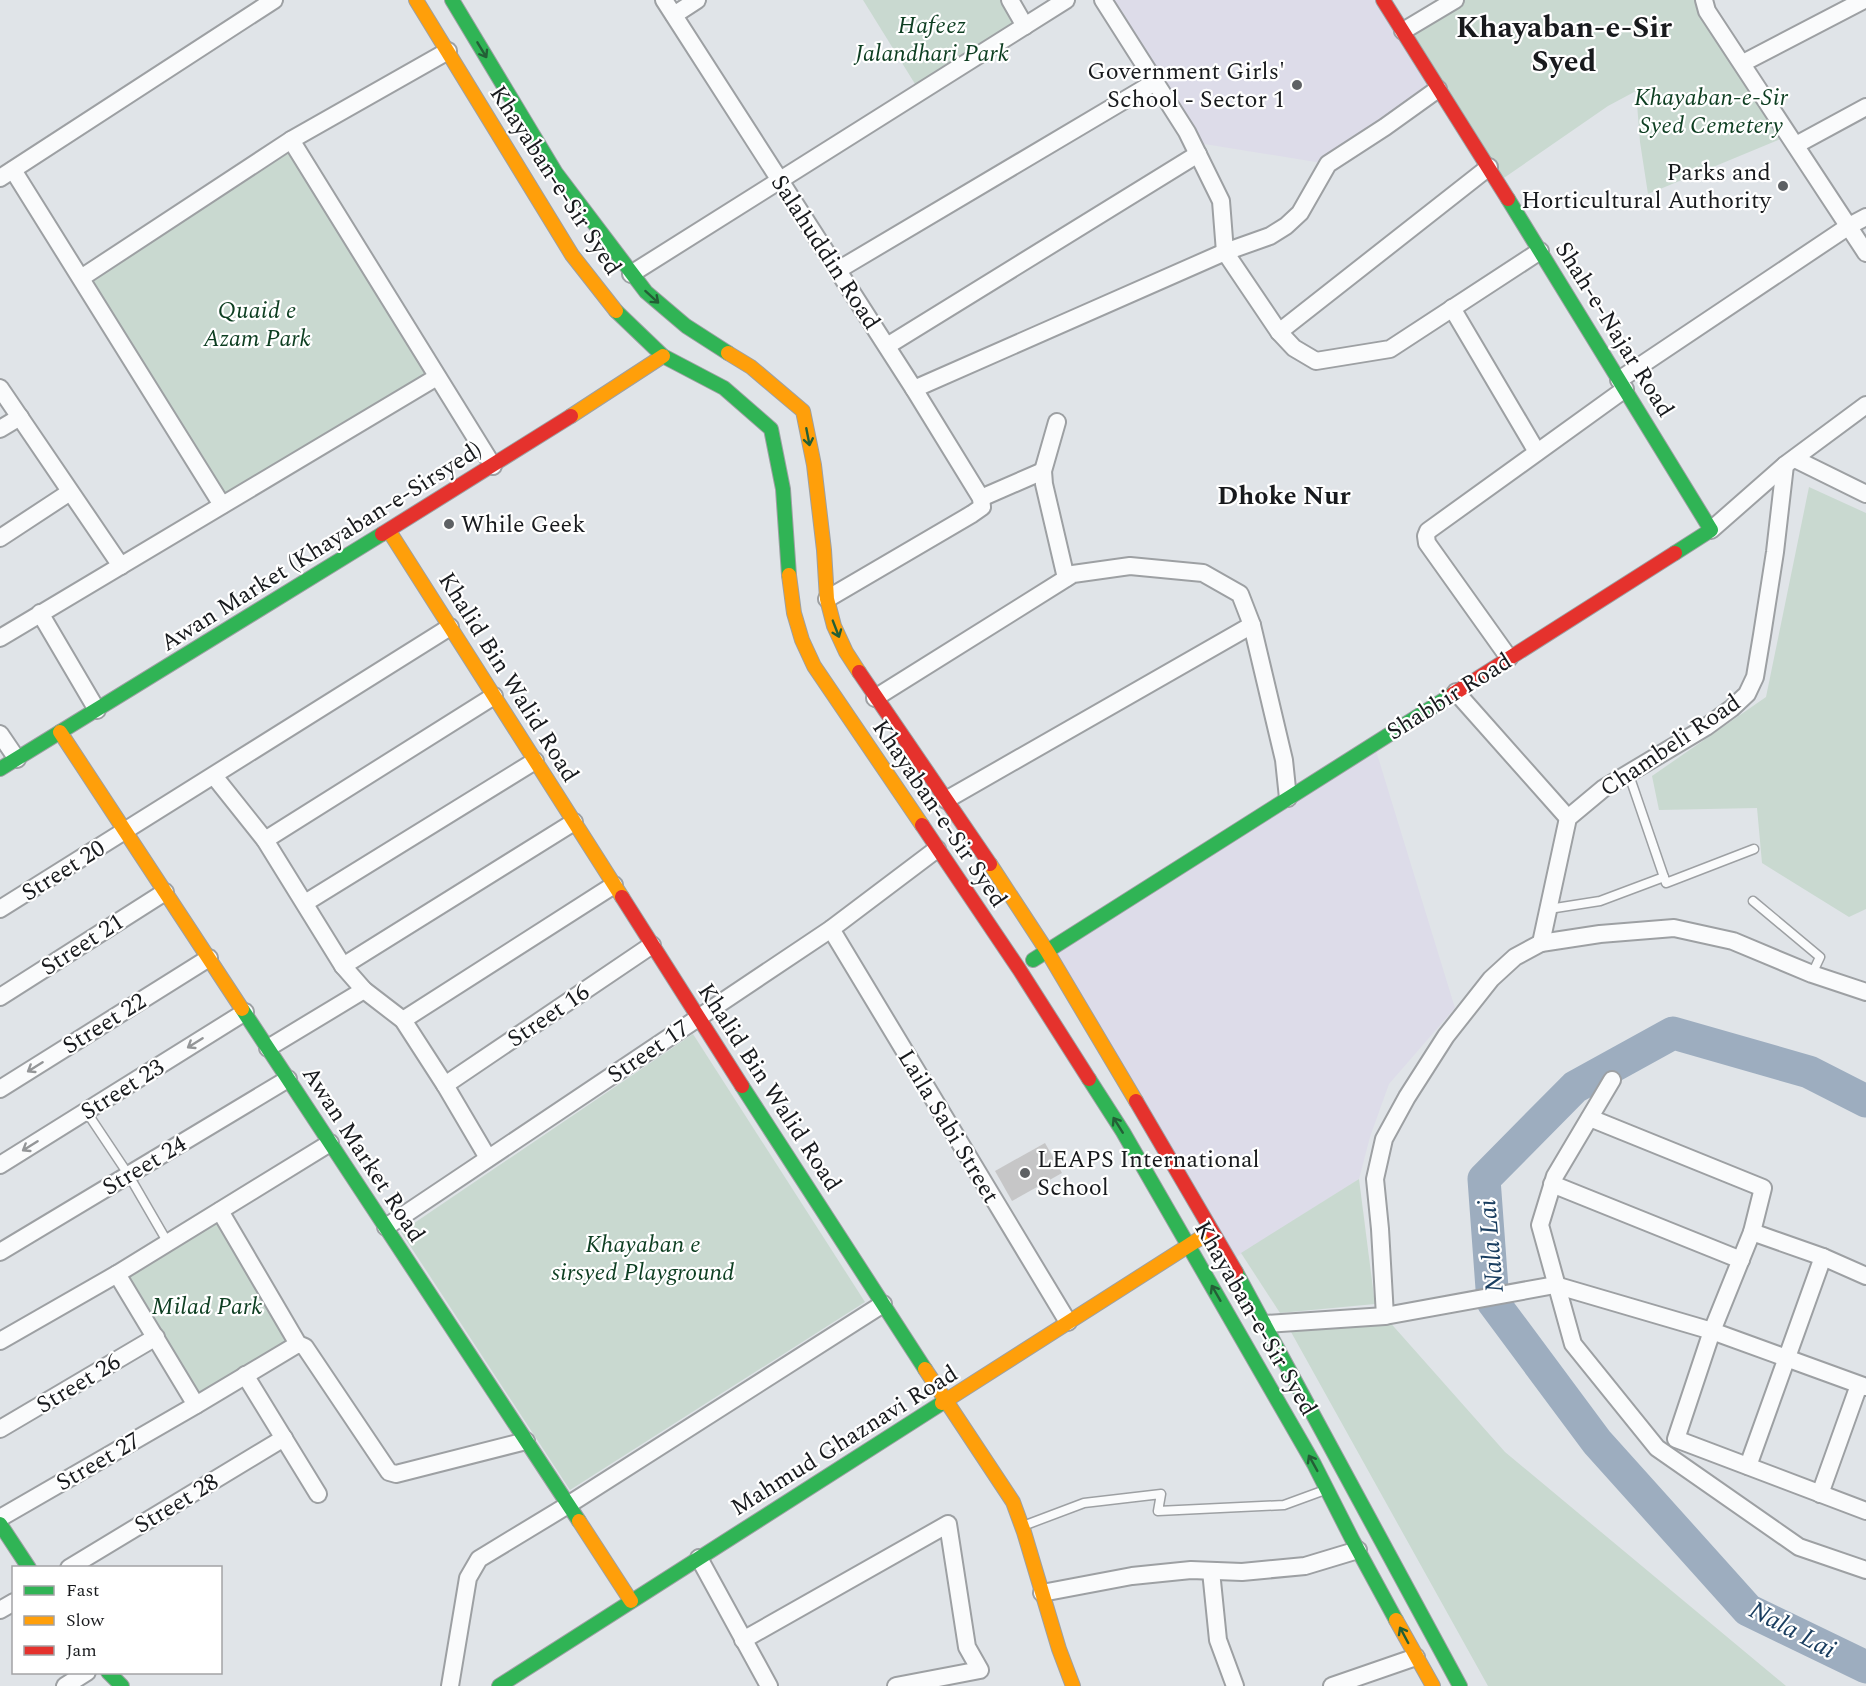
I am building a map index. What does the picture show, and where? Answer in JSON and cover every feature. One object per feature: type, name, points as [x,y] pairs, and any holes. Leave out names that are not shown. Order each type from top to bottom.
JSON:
[{"type":"street","points":[[222,505],[81,278],[7,174],[274,0]]},
{"type":"street","name":"Khayaban-e-Sir Syed","points":[[416,0],[572,255],[616,310],[663,356],[724,388],[771,429],[783,489],[787,556],[794,613],[802,640],[814,666],[1019,969],[1123,1132],[1314,1464],[1358,1550],[1433,1686]]},
{"type":"street","name":"Khayaban-e-Sir Syed","points":[[452,0],[556,172],[646,292],[686,326],[751,367],[803,411],[814,465],[827,599],[834,626],[846,652],[1047,951],[1265,1324],[1460,1686]]},
{"type":"street","name":"Salahuddin Road","points":[[664,0],[914,389],[982,502]]},
{"type":"street","points":[[674,15],[698,0]]},
{"type":"street","points":[[1010,0],[1025,26]]},
{"type":"street","points":[[632,274],[1066,0]]},
{"type":"street","points":[[1103,0],[1187,132],[1221,201],[1225,252],[1278,332],[1294,348],[1316,361],[1390,348],[1540,251]]},
{"type":"street","name":"Shah-e-Najar Road","points":[[1383,0],[1489,167],[1711,530]]},
{"type":"street","points":[[1403,31],[1455,0]]},
{"type":"street","points":[[1704,0],[1707,11],[1866,253]]},
{"type":"street","points":[[1743,63],[1864,0]]},
{"type":"street","points":[[81,278],[291,140],[447,51]]},
{"type":"street","points":[[838,270],[1155,82]]},
{"type":"street","points":[[914,389],[1225,252],[1270,236],[1300,213],[1328,164],[1438,89]]},
{"type":"street","points":[[1796,145],[1866,107]]},
{"type":"street","points":[[291,140],[493,466]]},
{"type":"street","points":[[886,345],[1198,154]]},
{"type":"street","points":[[1278,332],[1489,167]]},
{"type":"street","points":[[1509,658],[1427,543],[1428,531],[1537,452],[1622,385],[1849,226],[1866,217]]},
{"type":"street","points":[[1452,308],[1537,452]]},
{"type":"street","name":"Awan Market (Khayaban-e-Sirsyed)","points":[[0,770],[389,531],[663,356]]},
{"type":"street","points":[[0,638],[437,377]]},
{"type":"street","points":[[0,388],[121,566]]},
{"type":"street","name":"Shabbir Road","points":[[1019,969],[1711,530],[1790,462],[1866,405]]},
{"type":"street","points":[[0,429],[20,417]]},
{"type":"street","points":[[1058,422],[1043,471],[1047,499],[1066,578]]},
{"type":"street","points":[[1790,462],[1866,494]]},
{"type":"street","name":"Chambeli Road","points":[[1568,818],[1604,788],[1707,727],[1747,694],[1755,677],[1790,462]]},
{"type":"street","points":[[827,599],[982,502],[1043,471]]},
{"type":"street","points":[[0,538],[70,492]]},
{"type":"street","name":"Khalid Bin Walid Road","points":[[389,531],[698,1017],[1013,1502],[1059,1649],[1073,1686]]},
{"type":"street","points":[[875,698],[1073,574],[1130,566],[1203,573],[1240,594],[1252,625],[1284,760],[1288,798]]},
{"type":"street","points":[[40,613],[97,710]]},
{"type":"street","points":[[946,800],[1252,625]]},
{"type":"street","name":"Street 20","points":[[0,909],[450,627]]},
{"type":"street","points":[[1456,692],[1568,818],[1541,943]]},
{"type":"street","points":[[265,840],[494,696]]},
{"type":"street","name":"Awan Market Road","points":[[60,732],[631,1601]]},
{"type":"street","points":[[0,734],[16,759]]},
{"type":"street","points":[[305,903],[535,761]]},
{"type":"street","points":[[214,776],[265,840],[343,966],[364,990],[403,1020],[488,1158]]},
{"type":"street","points":[[343,966],[574,822]]},
{"type":"street","name":"Street 17","points":[[386,1227],[831,930],[937,849]]},
{"type":"street","points":[[403,1020],[614,885]]},
{"type":"street","name":"Street 21","points":[[0,997],[165,891]]},
{"type":"street","points":[[1390,1315],[1375,1179],[1384,1139],[1407,1097],[1446,1036],[1491,979],[1515,957],[1541,943],[1600,934],[1674,928],[1733,941],[1812,974],[1866,992]]},
{"type":"street","name":"Laila Sabi Street","points":[[831,930],[1068,1322]]},
{"type":"street","name":"Street 16","points":[[445,1085],[652,945]]},
{"type":"street","name":"Street 22","points":[[0,1089],[209,958]]},
{"type":"street","points":[[268,1048],[364,990]]},
{"type":"street","name":"Street 23","points":[[0,1165],[245,1012]]},
{"type":"street","name":"Street 24","points":[[0,1252],[288,1079]]},
{"type":"street","points":[[1612,1080],[1555,1176],[1540,1225],[1547,1287],[1573,1344],[1657,1448],[1799,1547],[1866,1570]]},
{"type":"street","points":[[1590,1118],[1763,1188],[1752,1232],[1712,1331],[1676,1439],[1866,1511]]},
{"type":"street","points":[[0,1341],[117,1274],[330,1143]]},
{"type":"street","points":[[1552,1184],[1741,1260]]},
{"type":"street","points":[[220,1211],[298,1344],[305,1347],[388,1472],[396,1474],[526,1441]]},
{"type":"street","name":"Mahmud Ghaznavi Road","points":[[499,1686],[1212,1231]]},
{"type":"street","points":[[1752,1232],[1823,1257],[1866,1276]]},
{"type":"street","points":[[1748,1466],[1823,1257]]},
{"type":"street","points":[[117,1274],[196,1405]]},
{"type":"street","points":[[1265,1324],[1390,1315],[1547,1287],[1712,1331],[1862,1386],[1820,1494]]},
{"type":"street","points":[[450,1686],[468,1578],[479,1559],[568,1505],[883,1304]]},
{"type":"street","name":"Street 26","points":[[0,1429],[156,1337]]},
{"type":"street","name":"Street 27","points":[[0,1518],[298,1344]]},
{"type":"street","points":[[245,1376],[318,1494]]},
{"type":"street","name":"Street 28","points":[[72,1566],[284,1438]]},
{"type":"street","points":[[0,1524],[28,1566]]},
{"type":"street","points":[[743,1640],[948,1524],[967,1647],[980,1670],[896,1686]]},
{"type":"street","points":[[1042,1593],[1132,1576],[1191,1570],[1242,1572],[1305,1566],[1358,1550]]},
{"type":"street","points":[[699,1558],[769,1686]]},
{"type":"street","points":[[1211,1571],[1218,1640],[1235,1686]]},
{"type":"street","points":[[1332,1686],[1416,1658]]},
{"type":"street","points":[[65,1686],[84,1674]]},
{"type":"street","points":[[110,1674],[122,1686]]},
{"type":"lane","points":[[1629,775],[1666,883],[1754,849]]},
{"type":"lane","points":[[1548,909],[1600,901],[1664,877]]},
{"type":"lane","points":[[1753,902],[1820,957],[1812,974]]},
{"type":"lane","points":[[86,1111],[128,1174],[168,1243]]},
{"type":"lane","points":[[1022,1526],[1084,1503],[1161,1494],[1158,1511],[1284,1505],[1327,1489]]},
{"type":"shaded area","name":"Government Girls' School - Sector 1","points":[[1103,0],[1383,0],[1438,89],[1328,164],[1192,142]]},
{"type":"shaded area","points":[[1374,744],[1455,1008],[1389,1084],[1370,1137],[1359,1179],[1230,1261],[1047,951]]},
{"type":"green space","name":"Hafeez Jalandhari Park","points":[[863,0],[1010,0],[1025,26],[920,92]]},
{"type":"green space","name":"Khayaban-e-Sir Syed Cemetery","points":[[1456,0],[1696,0],[1729,43],[1790,135],[1648,194],[1640,142],[1636,91],[1608,106],[1498,182],[1403,31]]},
{"type":"green space","name":"Quaid e Azam Park","points":[[291,140],[437,377],[222,505],[81,278]]},
{"type":"green space","points":[[1809,487],[1866,513],[1866,909],[1849,917],[1762,863],[1757,808],[1659,810],[1652,776],[1766,697]]},
{"type":"green space","name":"Khayaban e sirsyed Playground","points":[[693,1034],[865,1302],[570,1490],[401,1232]]},
{"type":"green space","points":[[1359,1179],[1375,1304],[1280,1313],[1241,1253]]},
{"type":"green space","name":"Milad Park","points":[[217,1221],[293,1341],[200,1396],[126,1278]]},
{"type":"green space","points":[[1387,1319],[1505,1452],[1786,1686],[1488,1686],[1286,1323]]},
{"type":"building","points":[[1045,1143],[1062,1173],[1012,1201],[995,1171]]},
{"type":"waterway","name":"Nala Lai","points":[[1866,1101],[1809,1072],[1673,1033],[1575,1087],[1484,1179],[1493,1302],[1597,1442],[1748,1610],[1866,1667]]},
{"type":"traffic: fast","points":[[452,0],[556,173],[646,292],[686,326],[728,353]]},
{"type":"traffic: fast","points":[[1508,199],[1711,530],[1675,553]]},
{"type":"traffic: fast","points":[[616,311],[663,356],[724,388],[771,429],[783,489],[789,575]]},
{"type":"traffic: fast","points":[[0,769],[382,534]]},
{"type":"traffic: fast","points":[[1033,960],[1453,694]]},
{"type":"traffic: fast","points":[[242,1009],[579,1521]]},
{"type":"traffic: fast","points":[[1089,1079],[1123,1132],[1314,1464],[1396,1620]]},
{"type":"traffic: fast","points":[[742,1086],[925,1369]]},
{"type":"traffic: fast","points":[[1236,1272],[1460,1686]]},
{"type":"traffic: fast","points":[[499,1686],[942,1403]]},
{"type":"traffic: fast","points":[[0,1524],[28,1566]]},
{"type":"traffic: fast","points":[[110,1674],[122,1686]]},
{"type":"traffic: slow","points":[[416,0],[572,255],[616,311]]},
{"type":"traffic: slow","points":[[728,353],[751,367],[803,411],[814,465],[827,599],[834,626],[846,652],[859,672]]},
{"type":"traffic: slow","points":[[571,416],[663,356]]},
{"type":"traffic: slow","points":[[389,531],[622,897]]},
{"type":"traffic: slow","points":[[789,575],[794,613],[802,640],[814,666],[922,825]]},
{"type":"traffic: slow","points":[[60,732],[242,1009]]},
{"type":"traffic: slow","points":[[990,864],[1047,951],[1136,1101]]},
{"type":"traffic: slow","points":[[942,1403],[1202,1237]]},
{"type":"traffic: slow","points":[[925,1369],[1013,1502],[1059,1649],[1073,1686]]},
{"type":"traffic: slow","points":[[579,1521],[631,1601]]},
{"type":"traffic: slow","points":[[1396,1620],[1433,1686]]},
{"type":"traffic: jam","points":[[1383,0],[1508,199]]},
{"type":"traffic: jam","points":[[382,534],[571,416]]},
{"type":"traffic: jam","points":[[1453,694],[1675,553]]},
{"type":"traffic: jam","points":[[859,672],[990,864]]},
{"type":"traffic: jam","points":[[922,825],[1019,969],[1089,1079]]},
{"type":"traffic: jam","points":[[622,897],[742,1086]]},
{"type":"traffic: jam","points":[[1136,1101],[1236,1272]]},
{"type":"place","name":"Government Girls' School - Sector 1","points":[[1297,85]]},
{"type":"place","name":"Parks and Horticultural Authority","points":[[1783,186]]},
{"type":"place","name":"While Geek","points":[[449,524]]},
{"type":"place","name":"LEAPS International School","points":[[1025,1173]]},
{"type":"district","name":"Khayaban-e-Sir Syed","points":[[1564,44]]},
{"type":"district","name":"Dhoke Nur","points":[[1284,495]]}]
